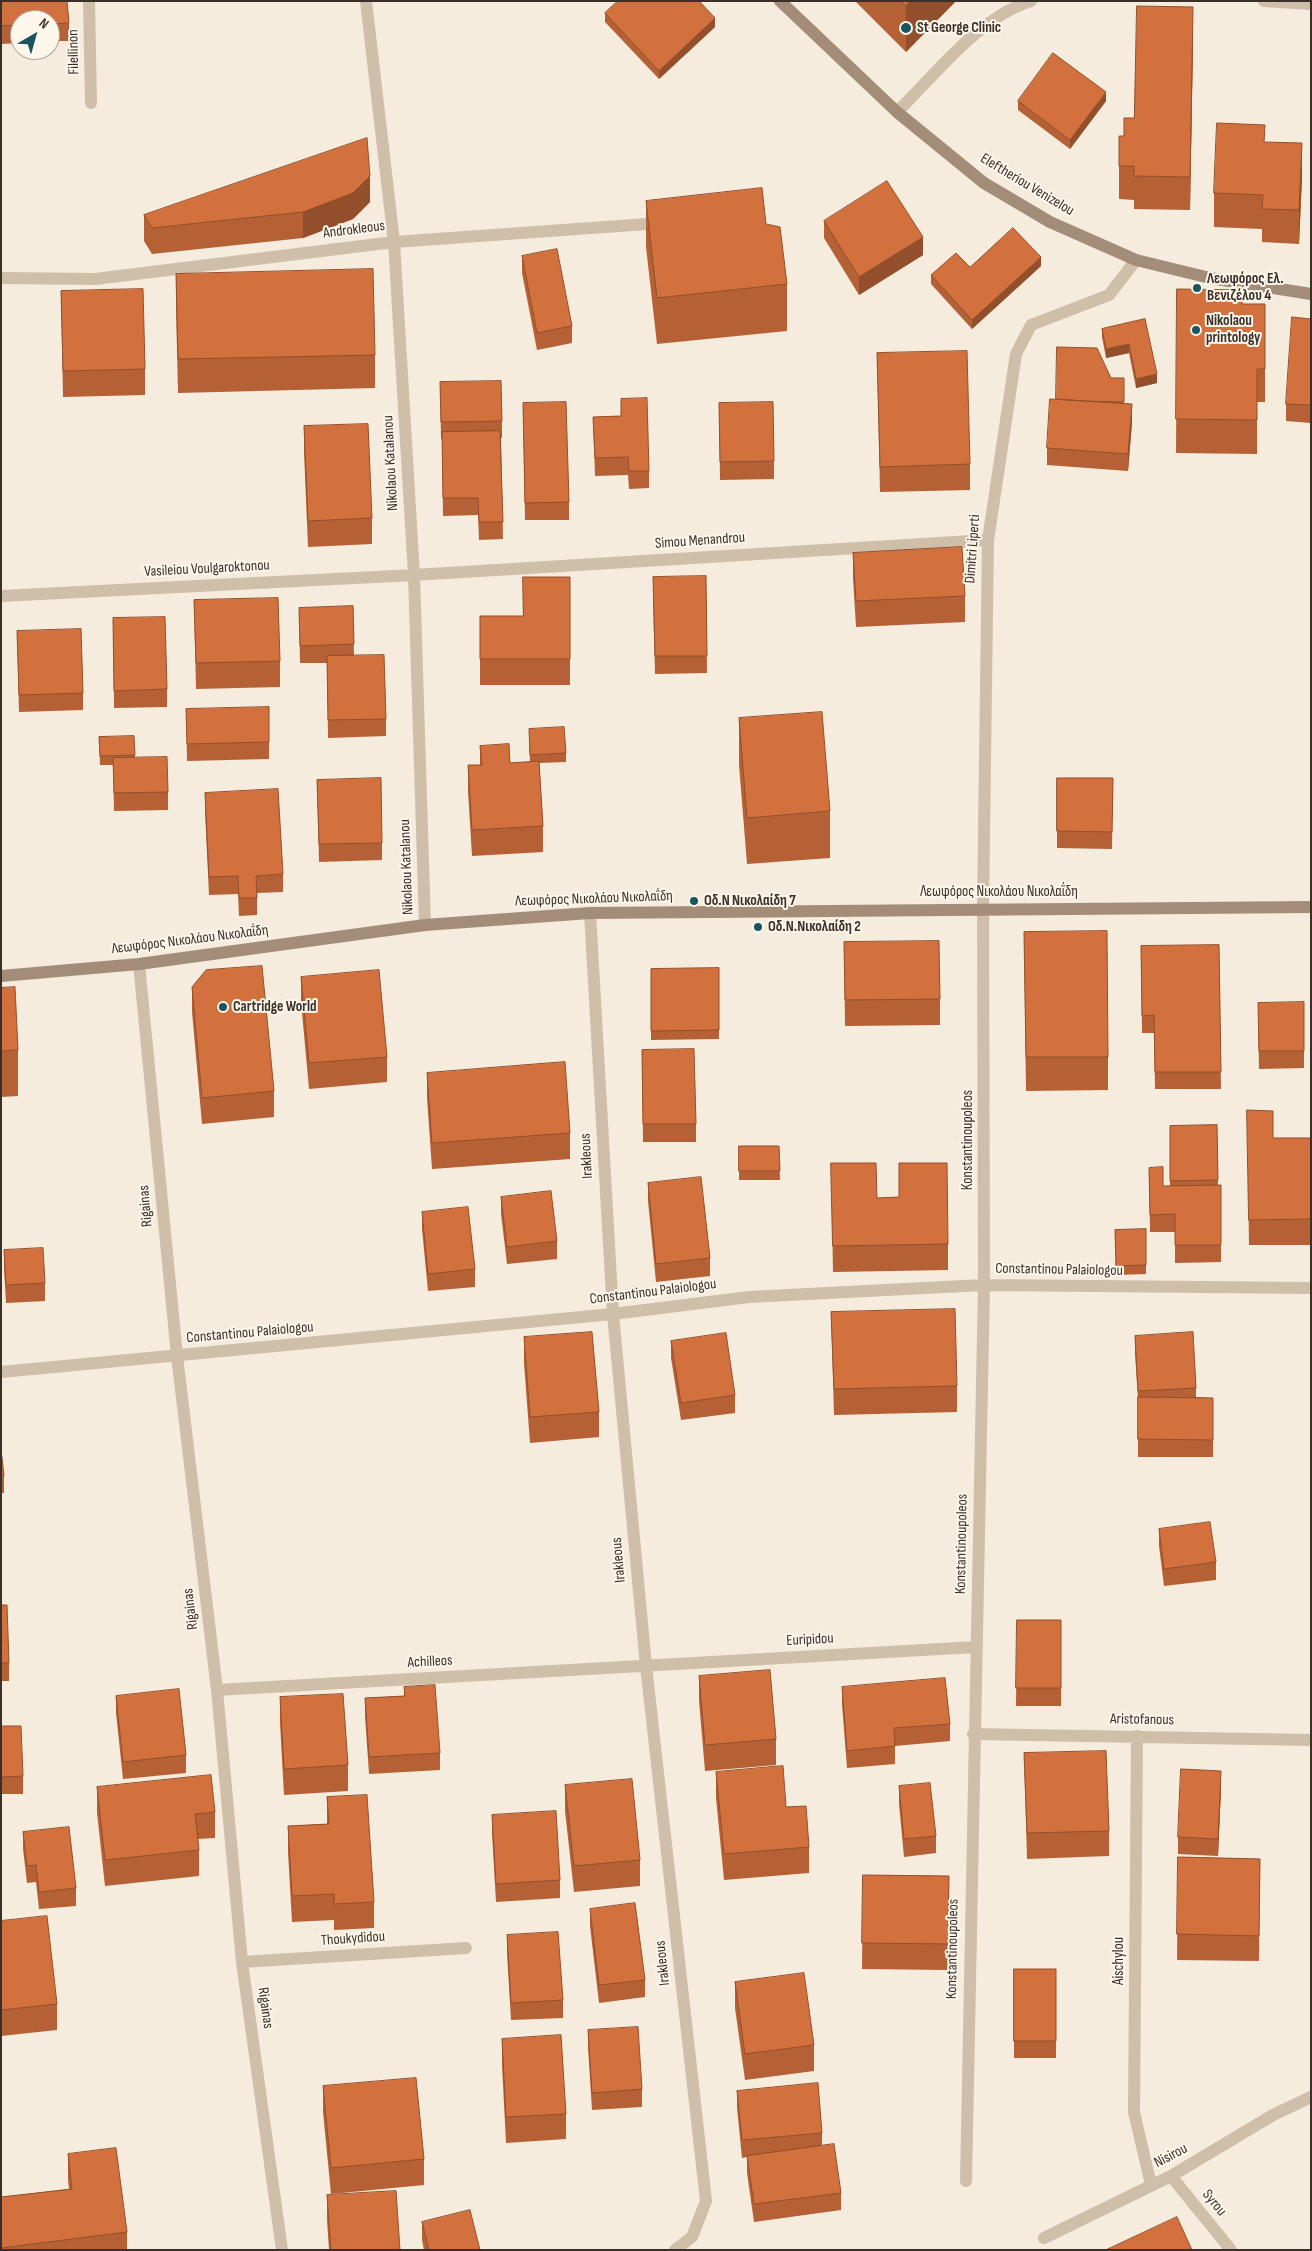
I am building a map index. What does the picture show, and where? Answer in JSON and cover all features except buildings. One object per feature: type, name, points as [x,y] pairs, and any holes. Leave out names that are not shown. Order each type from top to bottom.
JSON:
[{"type":"street","name":"Filellinon","points":[[89,1],[91,103]]},
{"type":"street","name":"Nikolaou Katalanou","points":[[366,1],[394,242],[414,575],[425,925]]},
{"type":"street","name":"Eleftheriou Venizelou","points":[[780,1],[898,112],[984,183],[1050,222],[1136,260],[1210,278],[1311,294]]},
{"type":"street","points":[[898,112],[980,30],[1018,5],[1031,1]]},
{"type":"street","points":[[1264,1],[1311,4]]},
{"type":"street","name":"Androkleous","points":[[1,278],[95,279],[394,242],[672,222]]},
{"type":"street","name":"Dimitri Liperti","points":[[983,908],[988,540],[1016,354],[1031,325],[1109,295],[1136,260]]},
{"type":"street","name":"Simou Menandrou","points":[[414,575],[988,540]]},
{"type":"street","name":"Vasileiou Voulgaroktonou","points":[[1,596],[414,575]]},
{"type":"street","name":"Λεωφόρος Νικολάου Νικολαΐδη","points":[[1,976],[139,964],[425,925],[590,913],[983,908],[1311,907]]},
{"type":"street","name":"Konstantinoupoleos","points":[[966,2181],[973,1734],[984,1286],[983,908]]},
{"type":"street","name":"Irakleous","points":[[590,913],[612,1314],[646,1666],[706,2201],[692,2237],[675,2250]]},
{"type":"street","name":"Rigainas","points":[[139,964],[177,1356],[217,1690],[242,1962],[282,2250]]},
{"type":"street","name":"Constantinou Palaiologou","points":[[1,1372],[612,1314],[749,1297],[984,1286],[1311,1288]]},
{"type":"street","name":"Euripidou","points":[[646,1666],[976,1647]]},
{"type":"street","name":"Achilleos","points":[[217,1690],[646,1666]]},
{"type":"street","name":"Aristofanous","points":[[973,1734],[1311,1740]]},
{"type":"street","name":"Aischylou","points":[[1137,1736],[1134,2112],[1151,2185]]},
{"type":"street","name":"Thoukydidou","points":[[242,1962],[466,1948]]},
{"type":"street","name":"Nisirou","points":[[1044,2238],[1172,2176],[1274,2114],[1311,2097]]},
{"type":"street","name":"Syrou","points":[[1172,2176],[1231,2250]]},
{"type":"place","name":"St George Clinic","points":[[906,28]]},
{"type":"place","name":"Λεωφόρος Ελ. Βενιζέλου 4","points":[[1197,288]]},
{"type":"place","name":"Nikolaou printology","points":[[1196,330]]},
{"type":"place","name":"Οδ.Ν Νικολαίδη 7","points":[[694,901]]},
{"type":"place","name":"Οδ.Ν.Νικολαίδη 2","points":[[758,927]]},
{"type":"place","name":"Cartridge World","points":[[223,1007]]}]
